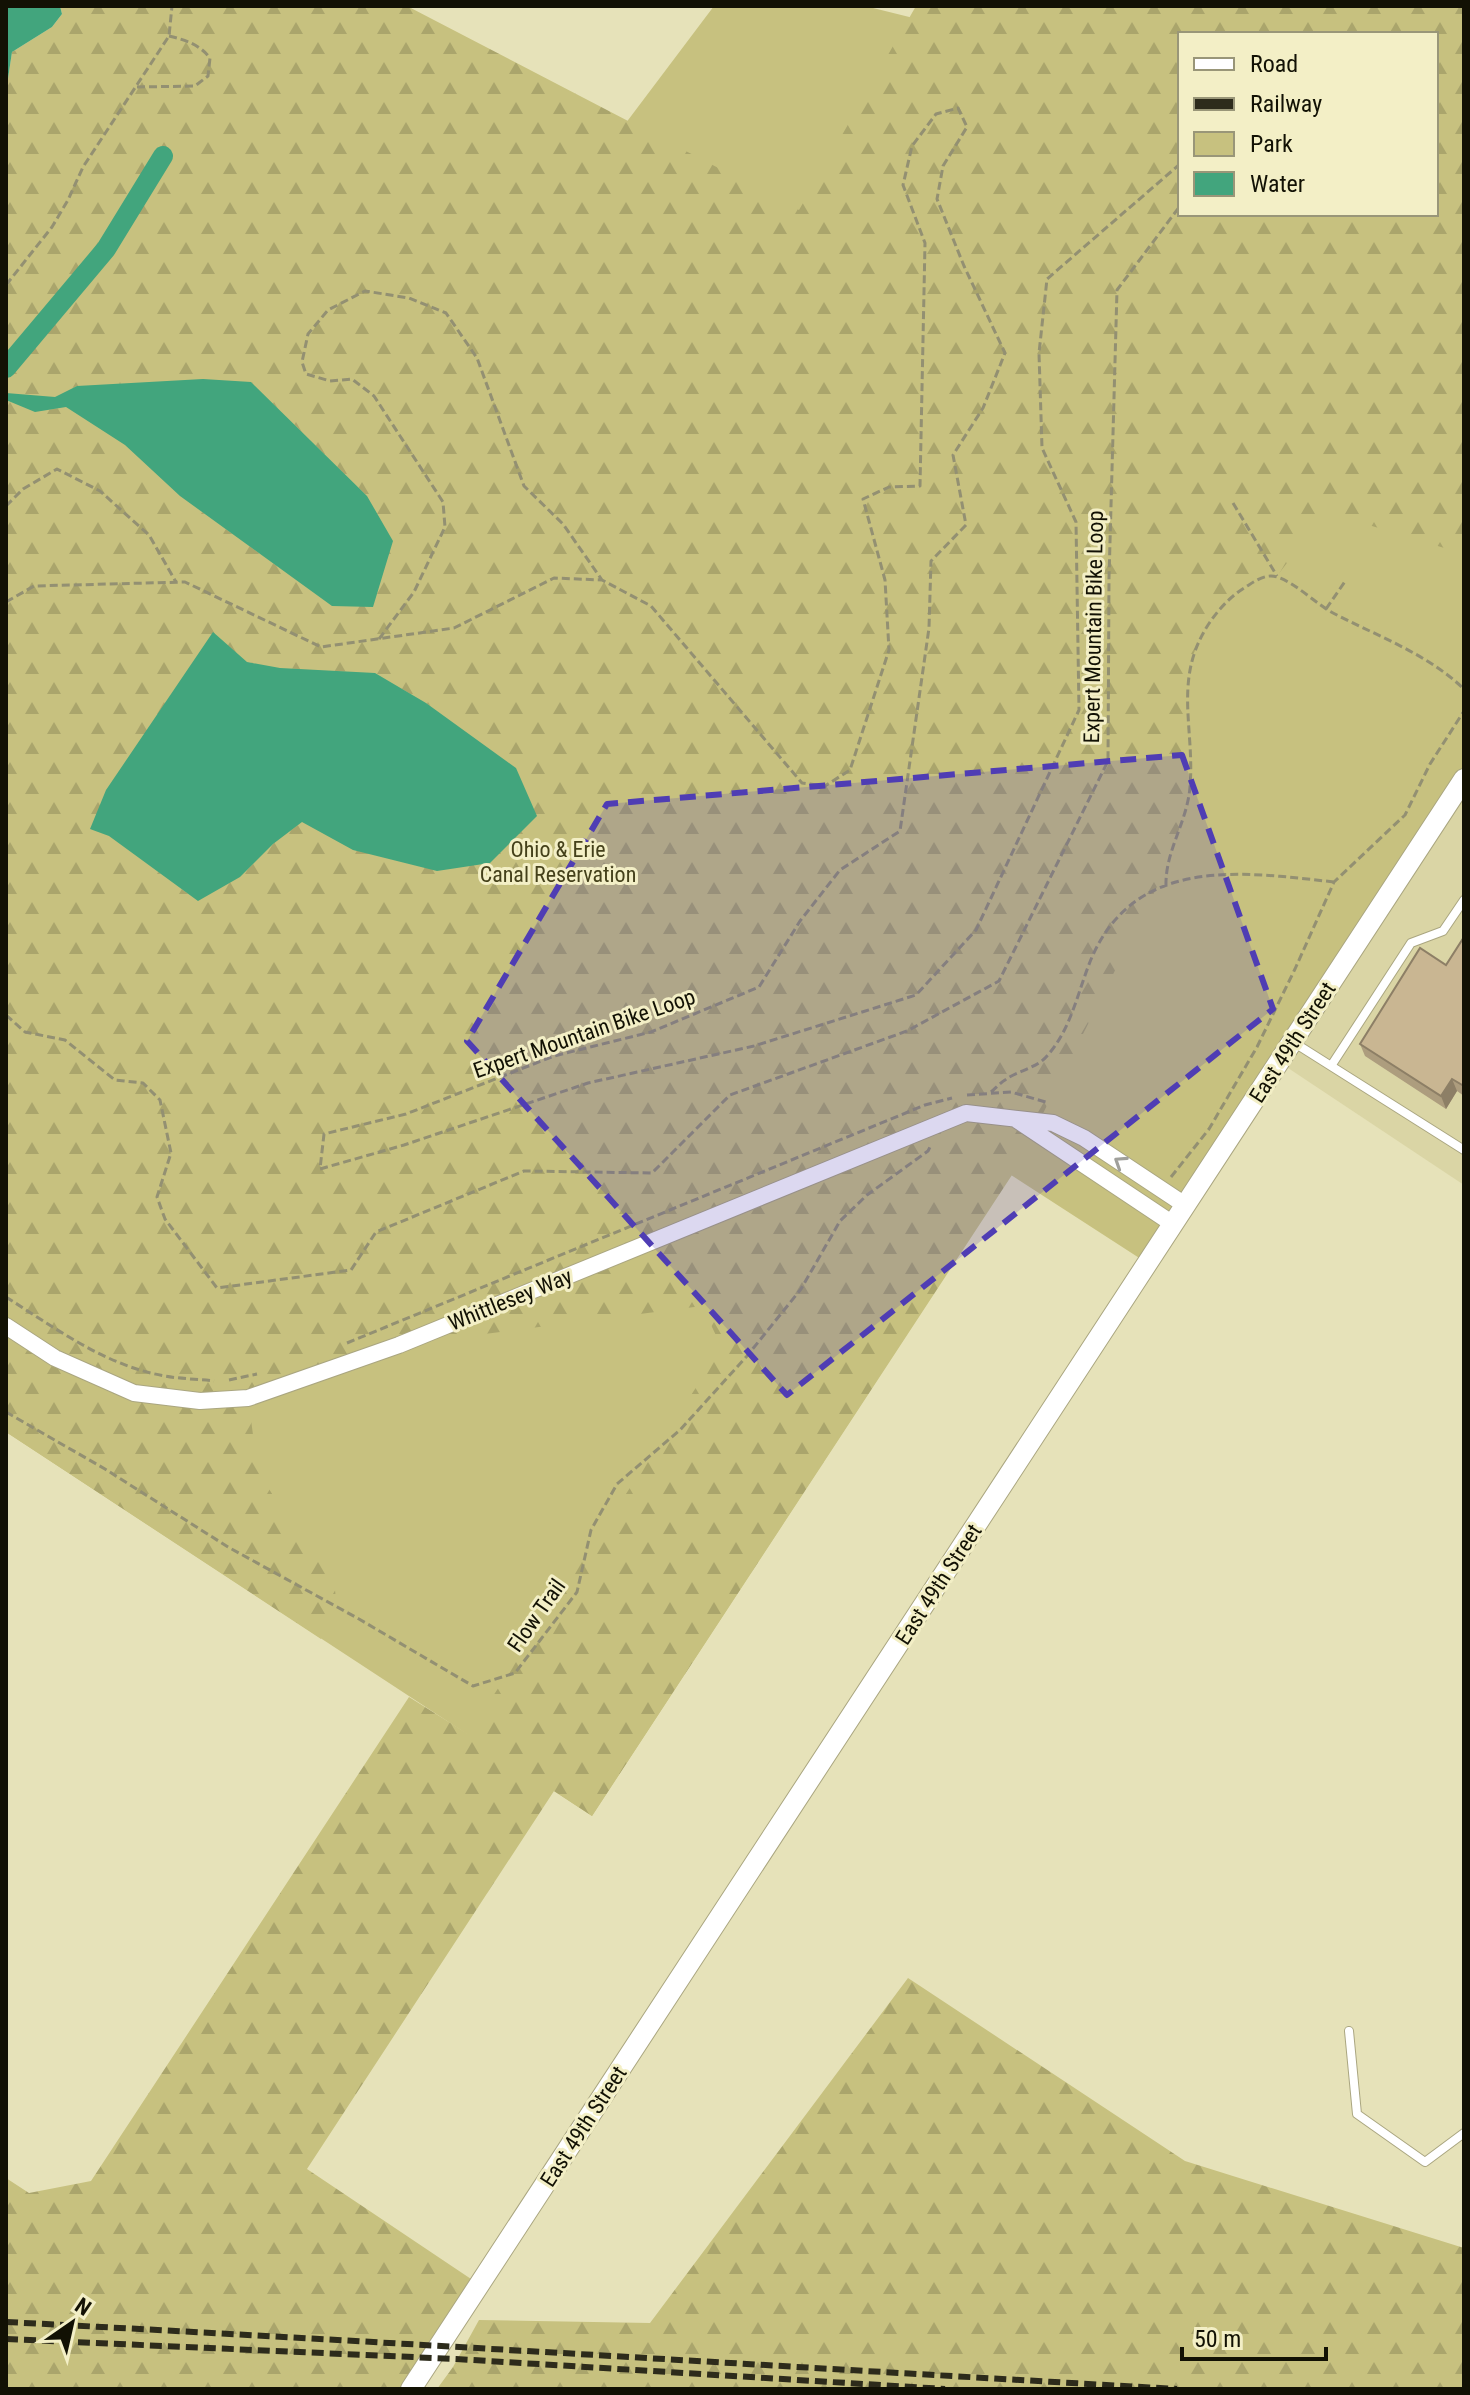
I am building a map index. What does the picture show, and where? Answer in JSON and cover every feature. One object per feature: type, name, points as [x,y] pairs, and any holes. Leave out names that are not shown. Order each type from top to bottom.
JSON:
[{"type":"street","name":"East 49th Street","points":[[411,2389],[1464,779]]},
{"type":"street","name":"Whittlesey Way","points":[[6,1326],[55,1358],[134,1393],[200,1401],[248,1398],[399,1345],[966,1113],[1053,1123],[1084,1138],[1185,1205]]},
{"type":"street","name":"Whittlesey Way","points":[[1013,1117],[1173,1224]]},
{"type":"lane","points":[[1331,1066],[1411,943],[1443,931],[1464,900]]},
{"type":"lane","points":[[1292,1041],[1464,1150]]},
{"type":"lane","points":[[1349,2031],[1357,2114],[1425,2162],[1464,2133]]},
{"type":"path","points":[[6,285],[52,227],[83,167],[169,36],[172,6]]},
{"type":"path","points":[[137,87],[195,86],[208,76],[210,58],[204,51],[169,36]]},
{"type":"path","name":"Expert Mountain Bike Loop","points":[[6,602],[34,586],[185,582],[321,647],[454,628],[554,578],[602,580],[651,606],[802,783],[825,786],[850,770],[889,650],[885,580],[863,499],[889,487],[920,486],[925,243],[903,185],[912,146],[936,114],[958,108],[967,127],[943,166],[937,199],[1005,353],[983,408],[953,455],[966,525],[931,561],[929,628],[900,831],[840,870],[800,921],[759,987],[651,1032],[554,1056],[406,1114],[324,1134],[320,1169],[404,1145],[588,1083],[754,1046],[916,995],[976,930],[1079,710],[1076,522],[1042,448],[1039,353],[1047,279],[1178,166]]},
{"type":"path","name":"Expert Mountain Bike Loop","points":[[6,1015],[25,1032],[65,1040],[115,1080],[143,1083],[160,1100],[171,1153],[157,1197],[165,1219],[217,1288],[351,1270],[376,1232],[524,1171],[652,1173],[730,1095],[907,1031],[999,981],[1108,761],[1109,578],[1117,290],[1178,209]]},
{"type":"path","points":[[379,639],[414,592],[445,527],[443,502],[374,396],[352,379],[330,381],[306,374],[302,362],[308,334],[328,310],[365,291],[409,298],[446,313],[477,358],[524,486],[563,524],[602,580]]},
{"type":"path","points":[[6,506],[23,489],[57,469],[100,491],[149,535],[176,582]]},
{"type":"path","points":[[1233,503],[1277,576],[1326,609],[1433,663],[1464,689]]},
{"type":"path","points":[[1166,886],[1165,865],[1188,806],[1191,774],[1187,692],[1191,660],[1201,636],[1218,610],[1238,592],[1263,577],[1277,576]]},
{"type":"path","points":[[1326,609],[1346,580]]},
{"type":"path","points":[[1170,1178],[1209,1129],[1257,1047],[1334,882],[1405,815],[1430,764],[1464,711]]},
{"type":"path","points":[[991,1092],[1006,1079],[1046,1058],[1075,1008],[1093,956],[1109,926],[1127,908],[1166,886],[1209,874],[1244,872],[1334,882]]},
{"type":"path","points":[[339,1346],[925,1105],[977,1092],[1011,1092],[1054,1105]]},
{"type":"path","name":"Flow Trail","points":[[6,1412],[105,1469],[228,1547],[473,1686],[515,1673],[577,1592],[591,1530],[617,1484],[680,1430],[747,1356],[801,1289],[840,1221],[867,1195],[928,1151],[937,1125]]},
{"type":"path","points":[[6,1297],[67,1336],[122,1364],[164,1376],[221,1381],[266,1373]]},
{"type":"highlighted area","points":[[1182,755],[1273,1009],[787,1395],[467,1041],[607,804]]},
{"type":"shaded area","points":[[1464,779],[1464,1185],[1279,1062]]},
{"type":"green space","name":"Ohio & Erie Canal Reservation","points":[[60,6],[407,6],[799,210],[916,6],[1464,6],[1464,554],[1326,512],[1277,576],[1263,577],[1238,592],[1218,610],[1201,636],[1191,660],[1187,692],[1191,774],[1188,806],[1156,889],[1012,1175],[592,1816],[554,1791],[307,2169],[480,2285],[411,2389],[6,2389],[6,2178],[29,2193],[91,2181],[409,1697],[468,1734],[722,1348],[702,1306],[399,1345],[249,1398],[254,1445],[264,1479],[323,1559],[332,1577],[336,1596],[333,1616],[321,1639],[6,1432],[6,400],[35,412],[66,407],[125,445],[180,496],[332,606],[367,496],[251,382],[203,379],[77,386],[55,397],[6,393],[6,92],[12,52],[52,27],[62,14]],"holes":[[[213,633],[247,662],[280,668],[375,673],[426,703],[516,768],[353,850],[302,822],[273,844],[240,877],[198,901],[109,836]]]},
{"type":"green space","name":"Ohio & Erie Canal Reservation","points":[[714,6],[865,6],[1102,65],[1178,210],[1178,216],[1464,263],[1464,777],[1147,1263],[1011,1175],[592,1816],[6,1432],[6,108],[482,314]]},
{"type":"green space","points":[[908,1978],[1185,2161],[1464,2248],[1464,2389],[437,2389],[479,2320],[650,2323]]},
{"type":"water","points":[[6,6],[60,6],[62,14],[52,27],[12,52],[6,92]]},
{"type":"water","points":[[203,379],[251,382],[367,496],[393,541],[373,607],[332,606],[180,496],[125,445],[66,407],[35,412],[6,400],[6,393],[55,397],[77,386]]},
{"type":"water","points":[[213,632],[247,662],[280,668],[375,673],[426,703],[516,768],[537,816],[490,863],[437,871],[353,850],[302,822],[273,844],[240,877],[198,901],[109,836],[90,829],[106,790]]},
{"type":"building","points":[[1464,937],[1464,1086],[1452,1079],[1441,1096],[1360,1044],[1420,948],[1446,965]]},
{"type":"waterway","points":[[6,368],[106,249],[163,156]]},
{"type":"railway","points":[[6,2322],[1177,2389]]},
{"type":"railway","points":[[6,2339],[456,2359],[945,2389]]}]
